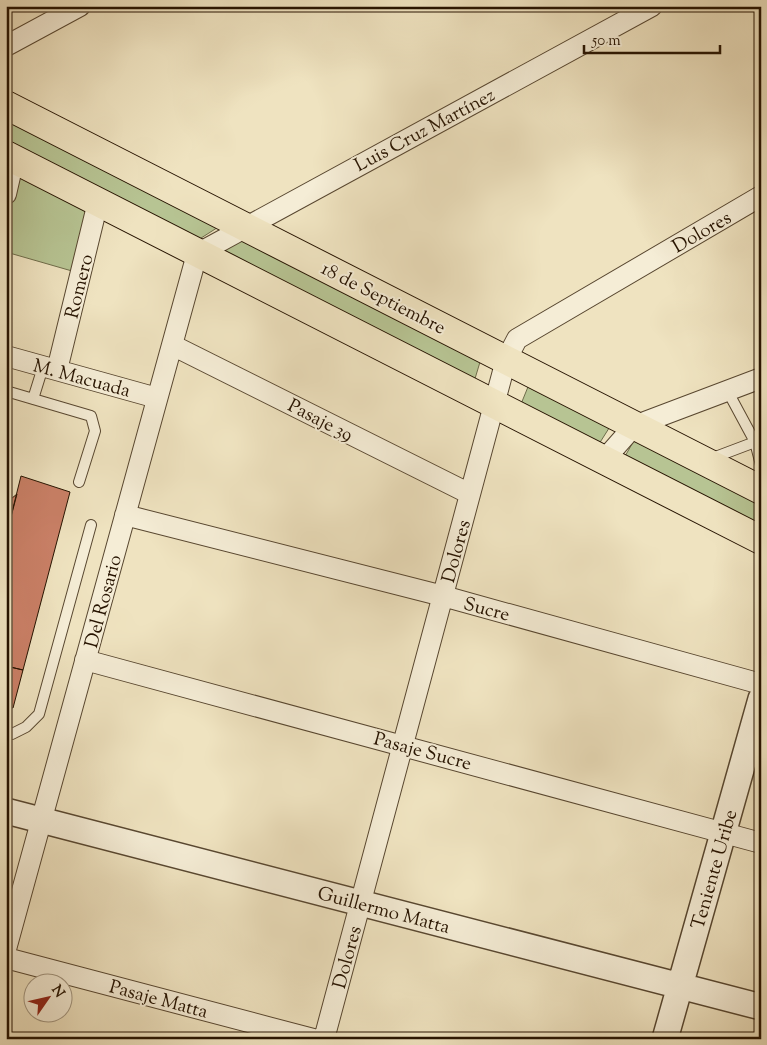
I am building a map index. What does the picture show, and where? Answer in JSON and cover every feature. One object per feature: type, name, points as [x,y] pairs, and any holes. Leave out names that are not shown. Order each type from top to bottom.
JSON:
[{"type":"main road","name":"18 de Septiembre","points":[[6,104],[761,490]]},
{"type":"main road","points":[[10,157],[761,540]]},
{"type":"street","points":[[6,46],[80,6]]},
{"type":"street","name":"Luis Cruz Martínez","points":[[197,254],[244,226],[652,6]]},
{"type":"street","points":[[6,194],[10,157]]},
{"type":"street","name":"Dolores","points":[[324,1039],[506,360],[517,339],[761,196]]},
{"type":"street","name":"Romero","points":[[50,369],[98,202]]},
{"type":"street","name":"Del Rosario","points":[[6,949],[197,254]]},
{"type":"street","name":"Pasaje 39","points":[[172,345],[470,494]]},
{"type":"street","name":"M. Macuada","points":[[6,356],[157,398]]},
{"type":"street","points":[[604,460],[634,426],[761,378]]},
{"type":"street","name":"Sucre","points":[[125,515],[443,596],[761,684]]},
{"type":"street","name":"Pasaje Sucre","points":[[86,660],[761,843]]},
{"type":"street","name":"Teniente Uribe","points":[[665,1039],[761,699]]},
{"type":"street","name":"Guillermo Matta","points":[[6,811],[761,1007]]},
{"type":"street","name":"Pasaje Matta","points":[[6,958],[313,1039]]},
{"type":"lane","points":[[33,399],[50,369]]},
{"type":"lane","points":[[727,390],[758,443],[761,465]]},
{"type":"lane","points":[[6,392],[91,416],[95,431],[79,482]]},
{"type":"lane","points":[[704,462],[758,443]]},
{"type":"lane","points":[[6,733],[12,734],[26,727],[38,714],[91,525]]},
{"type":"green space","points":[[6,114],[223,224],[198,240],[6,142]]},
{"type":"green space","points":[[17,172],[90,210],[72,271],[6,252],[6,223]]},
{"type":"green space","points":[[243,235],[480,362],[474,382],[220,252]]},
{"type":"green space","points":[[530,382],[611,425],[599,444],[521,404]]},
{"type":"green space","points":[[636,437],[761,503],[761,527],[624,458]]},
{"type":"building","points":[[21,476],[70,492],[23,670],[6,666],[6,536]]},
{"type":"building","points":[[17,494],[6,536],[6,503]]},
{"type":"building","points":[[6,666],[23,670],[13,708],[6,706]]}]
